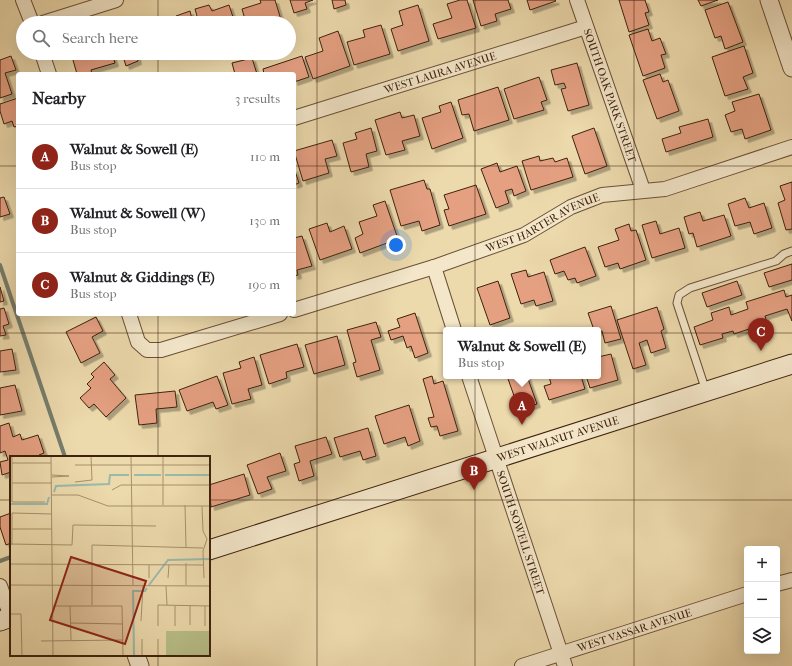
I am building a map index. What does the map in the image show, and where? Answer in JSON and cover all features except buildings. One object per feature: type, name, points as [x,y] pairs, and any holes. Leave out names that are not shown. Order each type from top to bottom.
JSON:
[{"type":"main road","name":"WEST WALNUT AVENUE","points":[[210,550],[792,364]]},
{"type":"main road","points":[[0,621],[10,617]]},
{"type":"street","points":[[23,0],[29,16]]},
{"type":"street","points":[[65,16],[116,0]]},
{"type":"street","name":"SOUTH OAK PARK STREET","points":[[577,0],[643,190]]},
{"type":"street","points":[[769,0],[788,42],[792,68]]},
{"type":"street","name":"WEST LAURA AVENUE","points":[[296,117],[586,26]]},
{"type":"street","points":[[44,60],[48,72]]},
{"type":"street","name":"WEST HARTER AVENUE","points":[[296,309],[434,267],[524,234],[571,208],[602,195],[665,189],[792,147]]},
{"type":"street","points":[[434,267],[453,327]]},
{"type":"street","points":[[130,316],[138,342],[147,350],[161,350],[273,316]]},
{"type":"street","name":"SOUTH SOWELL STREET","points":[[470,379],[563,660]]},
{"type":"street","points":[[780,583],[792,580]]},
{"type":"street","points":[[0,586],[10,614]]},
{"type":"street","name":"WEST VASSAR AVENUE","points":[[522,666],[563,660],[744,595]]},
{"type":"street","points":[[136,656],[140,666]]},
{"type":"lane","points":[[706,392],[677,303],[679,295],[690,288],[776,261],[784,254],[792,251]]},
{"type":"waterway","points":[[0,265],[16,312]]},
{"type":"waterway","points":[[17,316],[65,456]]},
{"type":"waterway","points":[[0,561],[10,557]]},
{"type":"place","name":"Walnut & Giddings (E)","points":[[761,351]]},
{"type":"place","name":"Walnut & Sowell (E)","points":[[522,425]]},
{"type":"place","name":"Walnut & Sowell (W)","points":[[474,490]]}]
